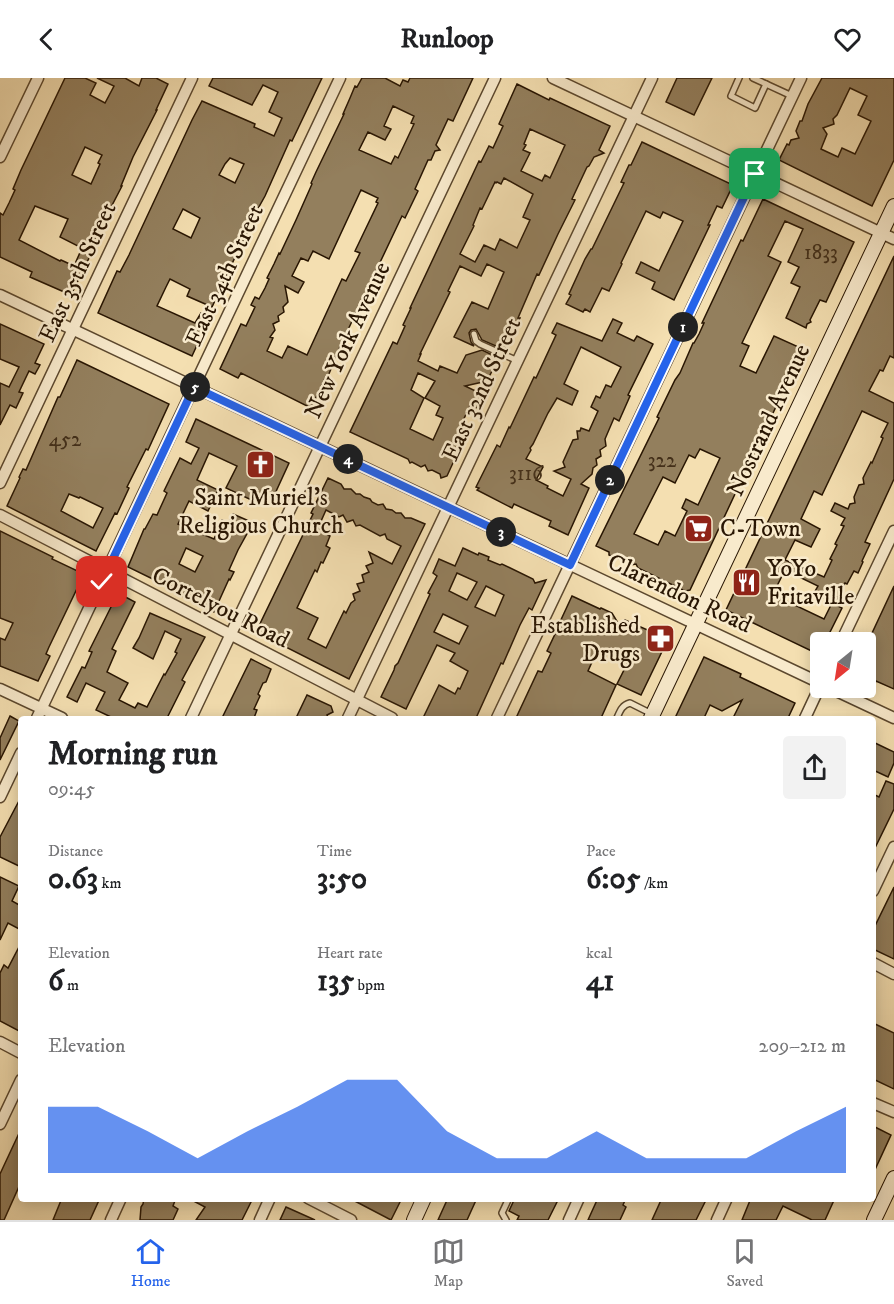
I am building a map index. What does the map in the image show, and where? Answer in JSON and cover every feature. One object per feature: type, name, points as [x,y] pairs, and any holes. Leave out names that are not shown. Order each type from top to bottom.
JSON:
[{"type":"main road","name":"Nostrand Avenue","points":[[652,716],[888,236],[894,206]]},
{"type":"main road","points":[[874,1220],[894,1178]]},
{"type":"main road","points":[[414,1220],[422,1202]]},
{"type":"street","points":[[0,157],[38,78]]},
{"type":"street","name":"East 35th Street","points":[[0,483],[192,78]]},
{"type":"street","name":"East 34th Street","points":[[39,714],[340,78]]},
{"type":"street","name":"New York Avenue","points":[[192,716],[495,78]]},
{"type":"street","points":[[553,78],[888,236]]},
{"type":"street","name":"East 32nd Street","points":[[349,716],[652,78]]},
{"type":"street","points":[[498,716],[801,78]]},
{"type":"street","name":"Clarendon Road","points":[[0,295],[810,680]]},
{"type":"street","name":"Cortelyou Road","points":[[0,515],[106,572],[388,716]]},
{"type":"street","points":[[846,632],[894,531]]},
{"type":"street","points":[[0,689],[39,714]]},
{"type":"street","points":[[806,716],[814,698]]},
{"type":"street","points":[[851,698],[894,718]]},
{"type":"street","points":[[0,797],[18,759]]},
{"type":"street","points":[[876,885],[894,847]]},
{"type":"street","points":[[876,965],[894,974]]},
{"type":"street","points":[[0,1042],[18,1051]]},
{"type":"street","points":[[0,1124],[18,1086]]},
{"type":"street","points":[[876,1103],[894,1112]]},
{"type":"street","points":[[111,1220],[119,1202]]},
{"type":"street","points":[[260,1220],[268,1202]]},
{"type":"street","points":[[316,1202],[351,1220]]},
{"type":"street","points":[[569,1220],[577,1202]]},
{"type":"street","points":[[717,1220],[726,1202]]},
{"type":"lane","points":[[740,78],[731,96],[755,108],[766,84]]},
{"type":"lane","points":[[753,78],[792,96]]},
{"type":"lane","points":[[474,334],[476,341],[480,344],[518,361]]},
{"type":"lane","points":[[618,716],[625,704],[630,703],[652,716]]},
{"type":"lane","points":[[506,1220],[502,1213],[507,1202]]},
{"type":"building","points":[[65,78],[85,78],[96,83],[90,95],[105,103],[114,86],[97,78],[125,78],[139,86],[142,78],[156,78],[168,84],[133,157],[122,186],[93,242],[90,251],[92,252],[71,295],[30,277],[32,272],[0,257],[0,213],[3,215],[9,203],[21,170]],"holes":[[[85,147],[102,155],[91,184],[72,175]],[[35,206],[68,219],[60,237],[82,248],[74,266],[19,240]]]},
{"type":"building","points":[[213,78],[322,78],[250,223],[252,224],[212,307],[187,296],[190,289],[170,279],[157,306],[195,323],[201,313],[210,317],[192,356],[98,313],[117,271],[120,272],[129,255],[202,101],[255,124],[254,127],[274,136],[282,118],[269,112],[278,92],[263,85],[252,105],[209,86]],"holes":[[[230,158],[244,164],[235,183],[219,175]],[[183,209],[200,218],[191,238],[173,229]]]},
{"type":"building","points":[[362,78],[385,78],[400,86],[403,80],[408,82],[410,78],[473,78],[453,121],[448,119],[436,145],[440,150],[435,151],[431,160],[428,160],[415,189],[418,191],[405,218],[402,216],[366,292],[369,293],[365,302],[362,300],[311,408],[241,373],[238,378],[220,369],[241,324],[246,326],[255,307],[251,305],[255,297],[259,299],[265,288],[269,279],[267,278],[296,220],[355,86],[357,87]],"holes":[[[393,106],[414,116],[411,123],[414,124],[398,158],[395,156],[391,164],[359,150],[368,132],[385,140],[391,129],[384,126]],[[361,190],[378,198],[376,202],[378,203],[355,251],[360,253],[346,281],[342,279],[307,355],[288,346],[282,358],[267,351],[273,338],[270,337],[275,330],[273,324],[279,321],[278,316],[284,312],[283,307],[288,302],[285,286],[298,293],[304,282],[292,276],[301,258],[308,261],[313,251],[329,259]]]},
{"type":"building","points":[[677,78],[712,78],[694,115],[666,102]]},
{"type":"building","points":[[822,78],[894,78],[894,160],[872,206],[779,160],[787,144],[799,138],[796,131]],"holes":[[[850,88],[867,96],[858,115],[871,121],[855,154],[842,148],[838,157],[821,149],[827,134],[823,128],[834,124],[833,119]]]},
{"type":"building","points":[[517,84],[610,126],[599,150],[604,153],[594,157],[587,167],[572,199],[575,200],[539,275],[537,274],[505,350],[482,340],[476,329],[469,333],[474,346],[454,337],[472,302],[488,309],[504,272],[487,264],[481,276],[460,266],[418,361],[438,371],[440,366],[457,373],[466,355],[482,350],[501,359],[499,364],[496,363],[487,381],[465,386],[484,395],[478,408],[470,406],[460,427],[467,431],[467,438],[464,439],[447,476],[441,478],[440,474],[432,470],[428,471],[425,465],[421,467],[410,463],[408,459],[350,432],[393,342],[397,344],[410,308],[479,161],[481,162],[489,146],[493,148],[503,126],[499,124]],"holes":[[[530,129],[565,145],[550,178],[545,175],[542,181],[521,171],[530,153],[523,150]],[[504,178],[533,194],[523,217],[530,220],[517,248],[500,239],[495,250],[484,245],[475,262],[460,254],[480,208],[482,209],[495,182],[501,184]],[[418,373],[435,381],[425,398],[440,406],[436,415],[443,418],[433,440],[410,429],[424,398],[411,390]]]},
{"type":"building","points":[[642,142],[733,185],[722,208],[717,206],[674,300],[652,289],[655,282],[636,273],[641,262],[659,271],[683,221],[663,212],[660,218],[646,211],[609,291],[602,288],[590,312],[585,309],[583,312],[566,304],[571,295],[569,294]]},
{"type":"building","points":[[763,199],[854,242],[826,302],[820,300],[806,328],[786,318],[800,287],[791,283],[799,267],[788,262],[803,229],[785,221],[768,256],[781,262],[742,343],[749,346],[740,366],[756,373],[774,336],[803,349],[690,590],[685,591],[638,568],[636,564],[631,565],[626,560],[609,555],[609,552],[596,546],[699,334],[741,240],[743,241]],"holes":[[[700,449],[720,458],[698,505],[686,499],[682,508],[687,511],[675,536],[665,531],[658,545],[634,534],[663,477],[675,483],[689,455],[695,458]]]},
{"type":"building","points":[[894,256],[894,358],[890,356],[869,391],[894,403],[894,479],[865,542],[870,544],[858,573],[854,571],[835,603],[814,593],[818,586],[785,570],[776,588],[787,594],[784,600],[824,619],[832,603],[842,608],[830,632],[810,632],[810,650],[726,610]],"holes":[[[862,411],[888,423],[881,437],[883,438],[863,478],[864,484],[859,485],[854,497],[855,503],[850,504],[848,509],[835,503],[831,511],[845,518],[841,525],[844,526],[830,559],[832,560],[824,577],[785,560],[795,540],[811,547],[820,529],[801,519],[814,491],[822,495]]]},
{"type":"building","points":[[613,319],[622,323],[617,333],[634,341],[637,336],[653,344],[628,395],[630,396],[619,421],[614,418],[605,439],[606,446],[600,450],[601,456],[596,459],[597,465],[593,468],[592,474],[581,484],[589,488],[568,535],[549,526],[551,521],[514,504],[512,508],[477,490],[479,488],[476,487],[497,445],[500,447],[534,377],[536,378],[556,335],[552,333],[557,323],[602,341]],"holes":[[[581,347],[621,367],[611,387],[606,385],[600,398],[596,396],[591,407],[598,411],[589,431],[581,428],[577,431],[578,439],[573,440],[563,462],[565,467],[554,471],[571,479],[563,496],[547,488],[548,486],[536,480],[543,467],[526,459],[557,398],[572,405],[578,391],[564,384]]]},
{"type":"building","points":[[0,324],[44,344],[35,363],[40,365],[35,374],[29,371],[19,392],[23,393],[16,408],[10,405],[0,425],[0,383],[9,387],[19,367],[0,359]]},
{"type":"building","points":[[77,360],[169,404],[148,450],[146,449],[127,487],[129,488],[117,514],[115,513],[96,551],[7,506],[19,477],[23,469],[26,470],[58,397]],"holes":[[[69,494],[103,508],[93,528],[61,511]]]},
{"type":"building","points":[[196,419],[289,463],[273,498],[264,494],[260,504],[226,488],[237,466],[209,453],[197,480],[218,490],[208,511],[189,501],[178,524],[214,539],[222,520],[228,523],[233,514],[256,524],[251,533],[248,532],[238,550],[229,570],[234,572],[214,612],[128,567],[144,529],[153,514],[157,515],[167,493],[164,491],[180,458],[191,464],[199,448],[186,442]],"holes":[[[186,548],[203,556],[195,572],[179,564]]]},
{"type":"building","points":[[328,478],[341,484],[344,489],[351,489],[378,505],[383,504],[386,509],[425,524],[349,679],[256,632],[313,514],[311,513]],"holes":[[[326,510],[339,517],[343,515],[347,522],[353,520],[356,526],[360,525],[380,536],[385,534],[387,539],[401,546],[392,564],[369,552],[373,563],[366,566],[369,572],[362,575],[364,582],[357,584],[360,591],[353,594],[355,600],[346,613],[344,611],[326,648],[308,639],[318,618],[297,608],[315,570],[317,572],[330,548],[326,546],[330,536],[318,528]]]},
{"type":"building","points":[[0,531],[84,574],[49,647],[46,654],[50,656],[38,681],[0,666],[0,638],[5,640],[13,623],[0,618]]},
{"type":"building","points":[[463,548],[489,557],[488,560],[533,579],[535,583],[546,580],[532,610],[529,608],[520,625],[477,716],[424,716],[439,685],[455,694],[458,688],[460,689],[468,671],[450,661],[455,653],[437,645],[406,709],[381,697],[430,594],[428,593],[437,576],[433,573],[439,559],[455,566]],"holes":[[[457,573],[477,582],[467,600],[449,591]],[[486,586],[504,595],[495,616],[475,607]],[[443,614],[468,626],[459,644],[434,632]]]},
{"type":"building","points":[[894,586],[894,689],[876,681],[876,632],[873,632]]},
{"type":"building","points":[[118,593],[135,602],[112,649],[116,651],[107,672],[128,683],[119,700],[135,708],[138,703],[147,707],[177,653],[175,652],[181,639],[165,631],[153,659],[133,648],[150,613],[205,637],[182,680],[185,682],[168,716],[109,716],[96,710],[105,692],[86,683],[77,702],[67,697],[82,667],[85,668],[92,652],[89,651]]},
{"type":"building","points":[[572,596],[612,613],[621,628],[625,620],[668,639],[641,695],[617,684],[630,658],[610,648],[606,656],[597,651],[588,671],[616,685],[602,716],[517,716],[538,671],[542,672],[551,653],[547,651],[556,632],[554,631],[557,623],[559,624]]},
{"type":"building","points":[[704,657],[795,703],[789,716],[734,716],[742,700],[722,711],[710,705],[705,716],[676,716]]},
{"type":"building","points":[[251,659],[271,669],[258,694],[260,696],[254,709],[257,710],[255,716],[223,716]]},
{"type":"building","points":[[307,695],[331,706],[333,712],[327,716],[297,716]]},
{"type":"building","points":[[10,716],[18,720],[0,760],[0,738]]},
{"type":"building","points":[[876,743],[894,752],[894,763],[888,777],[876,771]]},
{"type":"building","points":[[886,781],[894,784],[894,809],[876,846],[876,796],[879,797]]},
{"type":"building","points":[[18,803],[18,866],[0,857],[0,837]]},
{"type":"building","points":[[0,877],[18,886],[12,901],[18,904],[18,928],[8,923],[0,940]]},
{"type":"building","points":[[894,887],[894,959],[876,950],[876,924]]},
{"type":"building","points":[[18,949],[18,1030],[0,1021],[0,973],[4,965],[8,968]]},
{"type":"building","points":[[876,1024],[894,1033],[894,1089],[876,1080]]},
{"type":"building","points":[[876,1128],[891,1135],[876,1168]]},
{"type":"building","points":[[18,1135],[18,1189],[4,1220],[0,1220],[0,1174]]},
{"type":"building","points":[[60,1202],[98,1202],[90,1220],[53,1220]]},
{"type":"building","points":[[143,1202],[174,1202],[173,1206],[178,1209],[173,1220],[140,1220]]},
{"type":"building","points":[[196,1202],[251,1202],[242,1220],[196,1220],[205,1207]]},
{"type":"building","points":[[357,1202],[400,1202],[391,1220]]},
{"type":"building","points":[[446,1202],[475,1202],[467,1220],[438,1220]]},
{"type":"building","points":[[513,1202],[557,1202],[548,1220],[517,1220],[519,1216],[509,1211]]},
{"type":"building","points":[[596,1202],[624,1202],[623,1205],[626,1207],[620,1220],[588,1220]]},
{"type":"building","points":[[660,1202],[705,1202],[696,1220],[652,1220]]},
{"type":"building","points":[[749,1202],[833,1202],[825,1220],[812,1220],[783,1206],[776,1220],[742,1220]]},
{"type":"building","points":[[286,1207],[315,1220],[280,1220]]},
{"type":"place","name":"Saint Muriel's Religious Church","points":[[261,464]]},
{"type":"place","name":"C-Town","points":[[699,528]]},
{"type":"place","name":"YoYo Fritaville","points":[[746,582]]},
{"type":"place","name":"Established Drugs","points":[[661,639]]},
{"type":"route","points":[[102,582],[194,387],[570,565],[755,174]]}]
